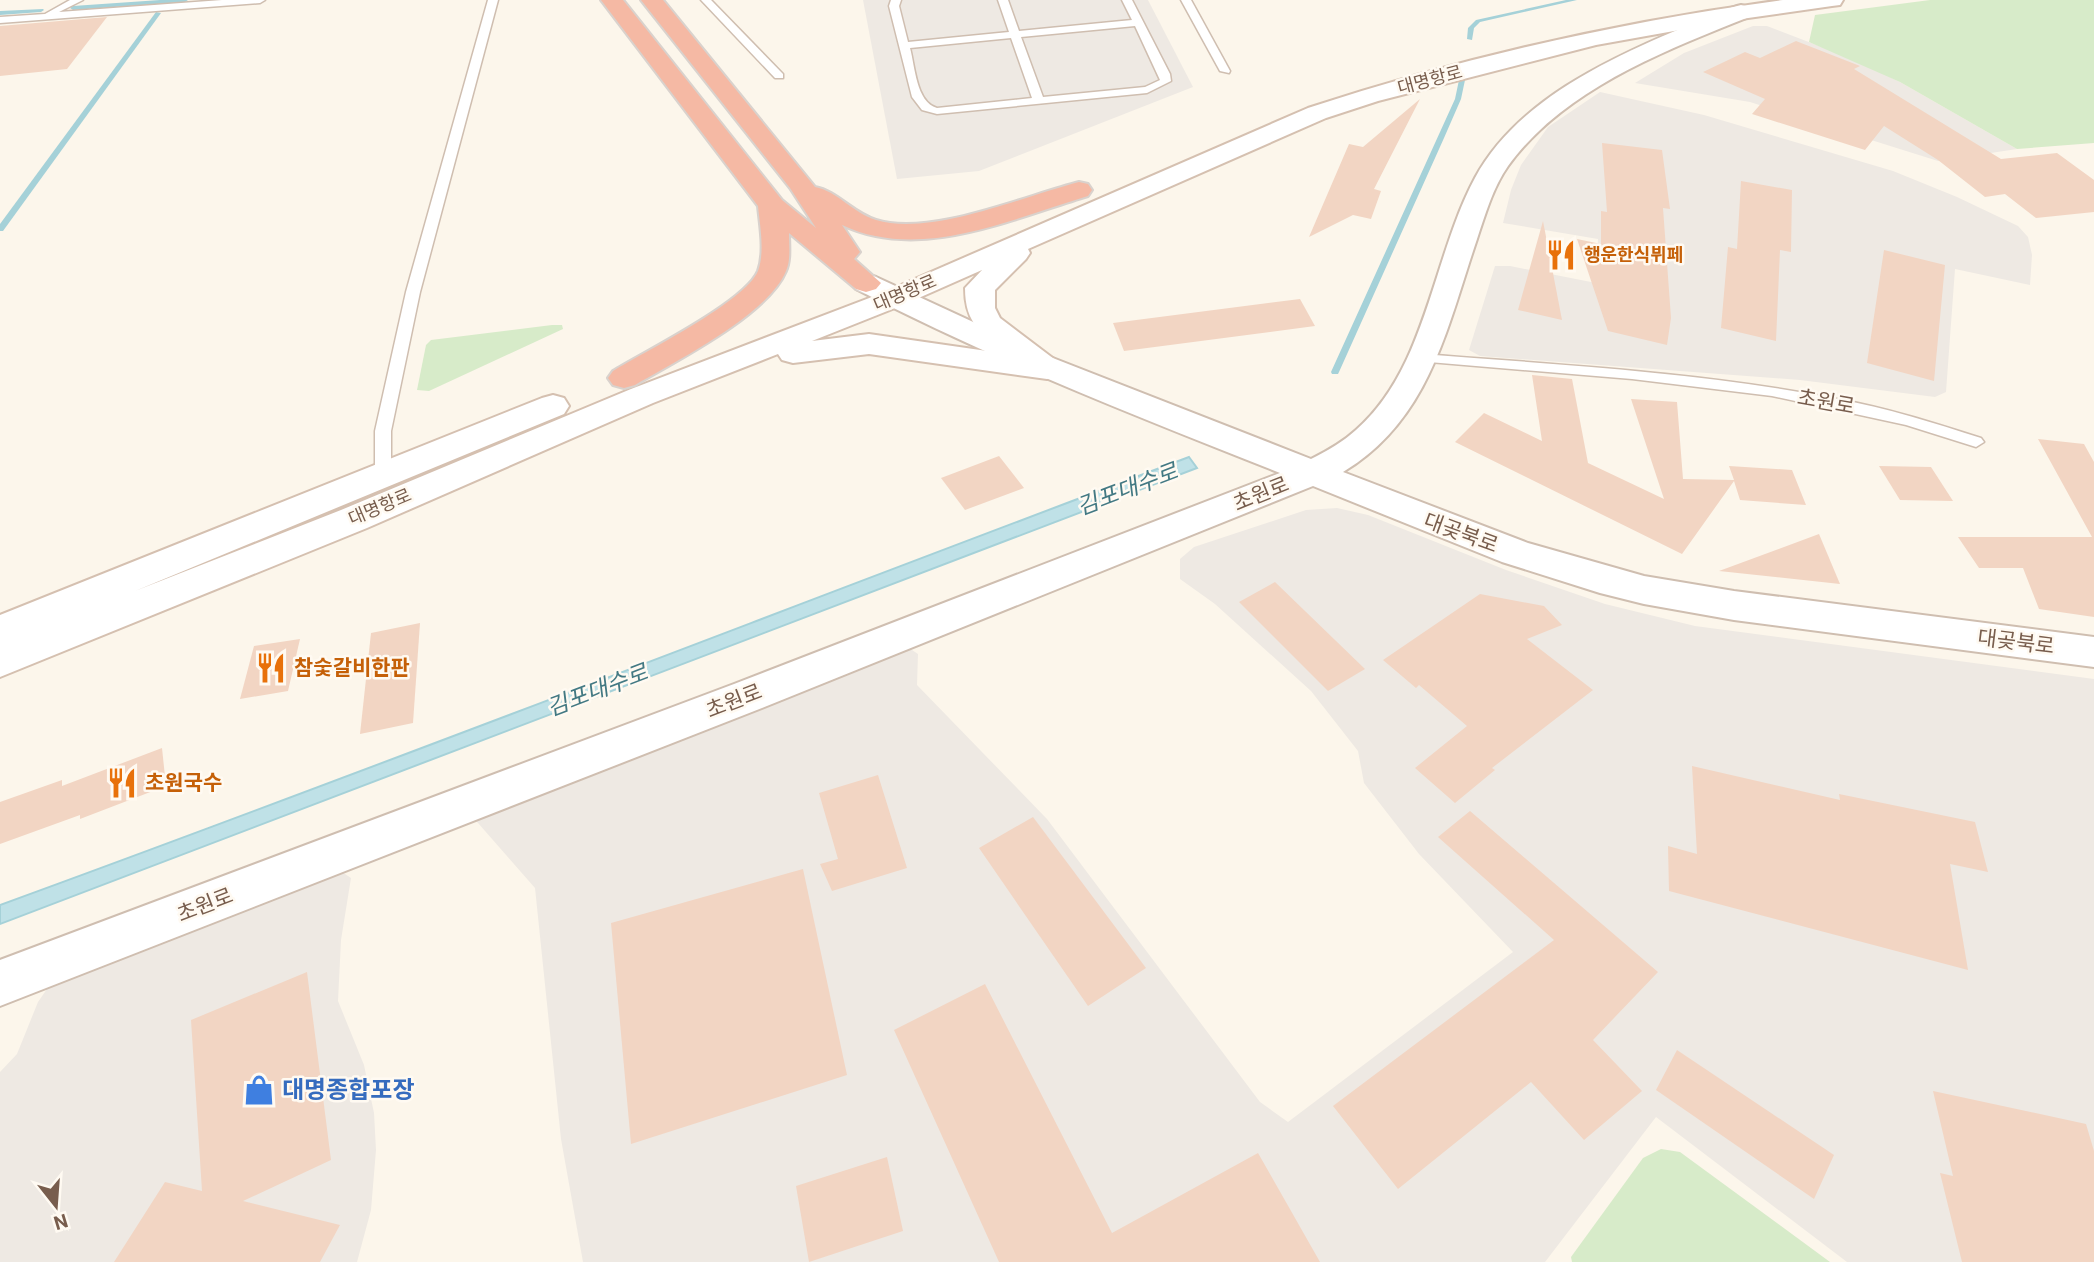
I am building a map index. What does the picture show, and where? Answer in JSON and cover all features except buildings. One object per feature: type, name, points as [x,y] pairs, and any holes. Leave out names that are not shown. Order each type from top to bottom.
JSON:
[{"type":"highway","points":[[612,0],[666,66],[772,206],[881,290]]},
{"type":"highway","points":[[652,0],[800,184],[881,290]]},
{"type":"highway","points":[[800,184],[840,214],[872,229],[922,232],[971,223],[1079,190]]},
{"type":"highway","points":[[633,387],[755,296],[772,273],[776,247],[772,206]]},
{"type":"main road","name":"대명항로","points":[[881,290],[1079,190],[1175,148],[1279,109],[1378,78],[1540,35],[1733,6],[1832,0]]},
{"type":"main road","name":"대명항로","points":[[0,631],[383,474],[633,387],[881,290],[1030,239],[1317,113],[1369,96],[1544,49],[1649,38],[1733,6]]},
{"type":"main road","name":"초원로","points":[[0,983],[543,776],[1314,473],[1374,433],[1416,374],[1461,244],[1483,187],[1497,162],[1554,107],[1649,38]]},
{"type":"main road","points":[[1030,239],[980,288],[980,307],[988,323],[1047,369]]},
{"type":"main road","name":"대곶북로","points":[[881,290],[942,323],[1047,369],[1314,473],[1460,534],[1546,564],[1643,590],[1728,605],[2094,652]]},
{"type":"main road","points":[[633,387],[760,359],[869,344],[1047,369]]},
{"type":"main road","name":"대명항로","points":[[0,661],[354,519],[633,387]]},
{"type":"lane","points":[[41,17],[78,0]]},
{"type":"lane","points":[[0,20],[261,0]]},
{"type":"lane","points":[[383,474],[383,430],[413,292],[493,0]]},
{"type":"lane","points":[[706,0],[779,76]]},
{"type":"lane","points":[[896,0],[894,6],[917,97],[926,108],[950,110],[1147,90],[1160,86],[1166,81],[1165,74],[1127,0]]},
{"type":"lane","points":[[1003,0],[1039,101]]},
{"type":"lane","points":[[1186,0],[1212,43],[1224,71]]},
{"type":"lane","points":[[904,45],[1138,23]]},
{"type":"lane","name":"초원로","points":[[1422,358],[1718,382],[1872,410],[1923,423],[1976,442]]},
{"type":"shaded area","points":[[863,0],[1148,0],[1193,87],[979,171],[897,179]]},
{"type":"shaded area","points":[[1753,26],[1767,26],[1853,59],[1900,82],[2017,149],[1938,161],[1750,102],[1635,83],[1684,53]]},
{"type":"shaded area","points":[[1600,92],[1704,115],[1893,171],[1957,197],[2018,226],[2028,237],[2032,255],[2030,285],[1955,269],[1946,392],[1935,397],[1800,380],[1480,356],[1469,350],[1495,266],[1510,266],[1596,283],[1598,239],[1503,223],[1511,190],[1521,165],[1548,127]]},
{"type":"shaded area","points":[[1337,508],[1368,515],[1506,570],[1605,604],[1695,626],[2094,679],[2094,1262],[1847,1262],[1656,1117],[1545,1262],[583,1262],[561,1139],[535,888],[471,815],[906,646],[918,654],[917,685],[1047,819],[1260,1102],[1288,1122],[1513,952],[1419,854],[1364,783],[1358,751],[1311,691],[1215,604],[1180,579],[1180,559],[1194,547],[1306,510]]},
{"type":"shaded area","points":[[342,872],[351,878],[341,940],[338,1001],[364,1065],[374,1113],[376,1150],[371,1210],[357,1262],[0,1262],[0,1072],[17,1054],[38,1002],[47,989],[61,978]]},
{"type":"green space","points":[[1930,0],[2094,0],[2094,143],[2017,149],[1900,82],[1809,42],[1815,15]]},
{"type":"green space","points":[[562,325],[563,329],[429,391],[417,390],[426,345],[431,340]]},
{"type":"green space","points":[[1661,1149],[1680,1152],[1830,1262],[1572,1262],[1571,1257],[1643,1158]]},
{"type":"water","points":[[1189,457],[1197,468],[0,924],[0,905]]},
{"type":"waterway","points":[[73,8],[185,0]]},
{"type":"waterway","name":"김포대수로","points":[[1470,39],[1471,28],[1478,21],[1574,0]]},
{"type":"waterway","points":[[0,13],[41,10]]},
{"type":"waterway","points":[[0,229],[158,13]]},
{"type":"waterway","name":"김포대수로","points":[[1335,372],[1458,99],[1462,80]]},
{"type":"place","name":"행운한식뷔페","points":[[1561,255]]},
{"type":"place","name":"참숯갈비한판","points":[[271,668]]},
{"type":"place","name":"초원국수","points":[[122,783]]},
{"type":"place","name":"대명종합포장","points":[[259,1090]]}]
